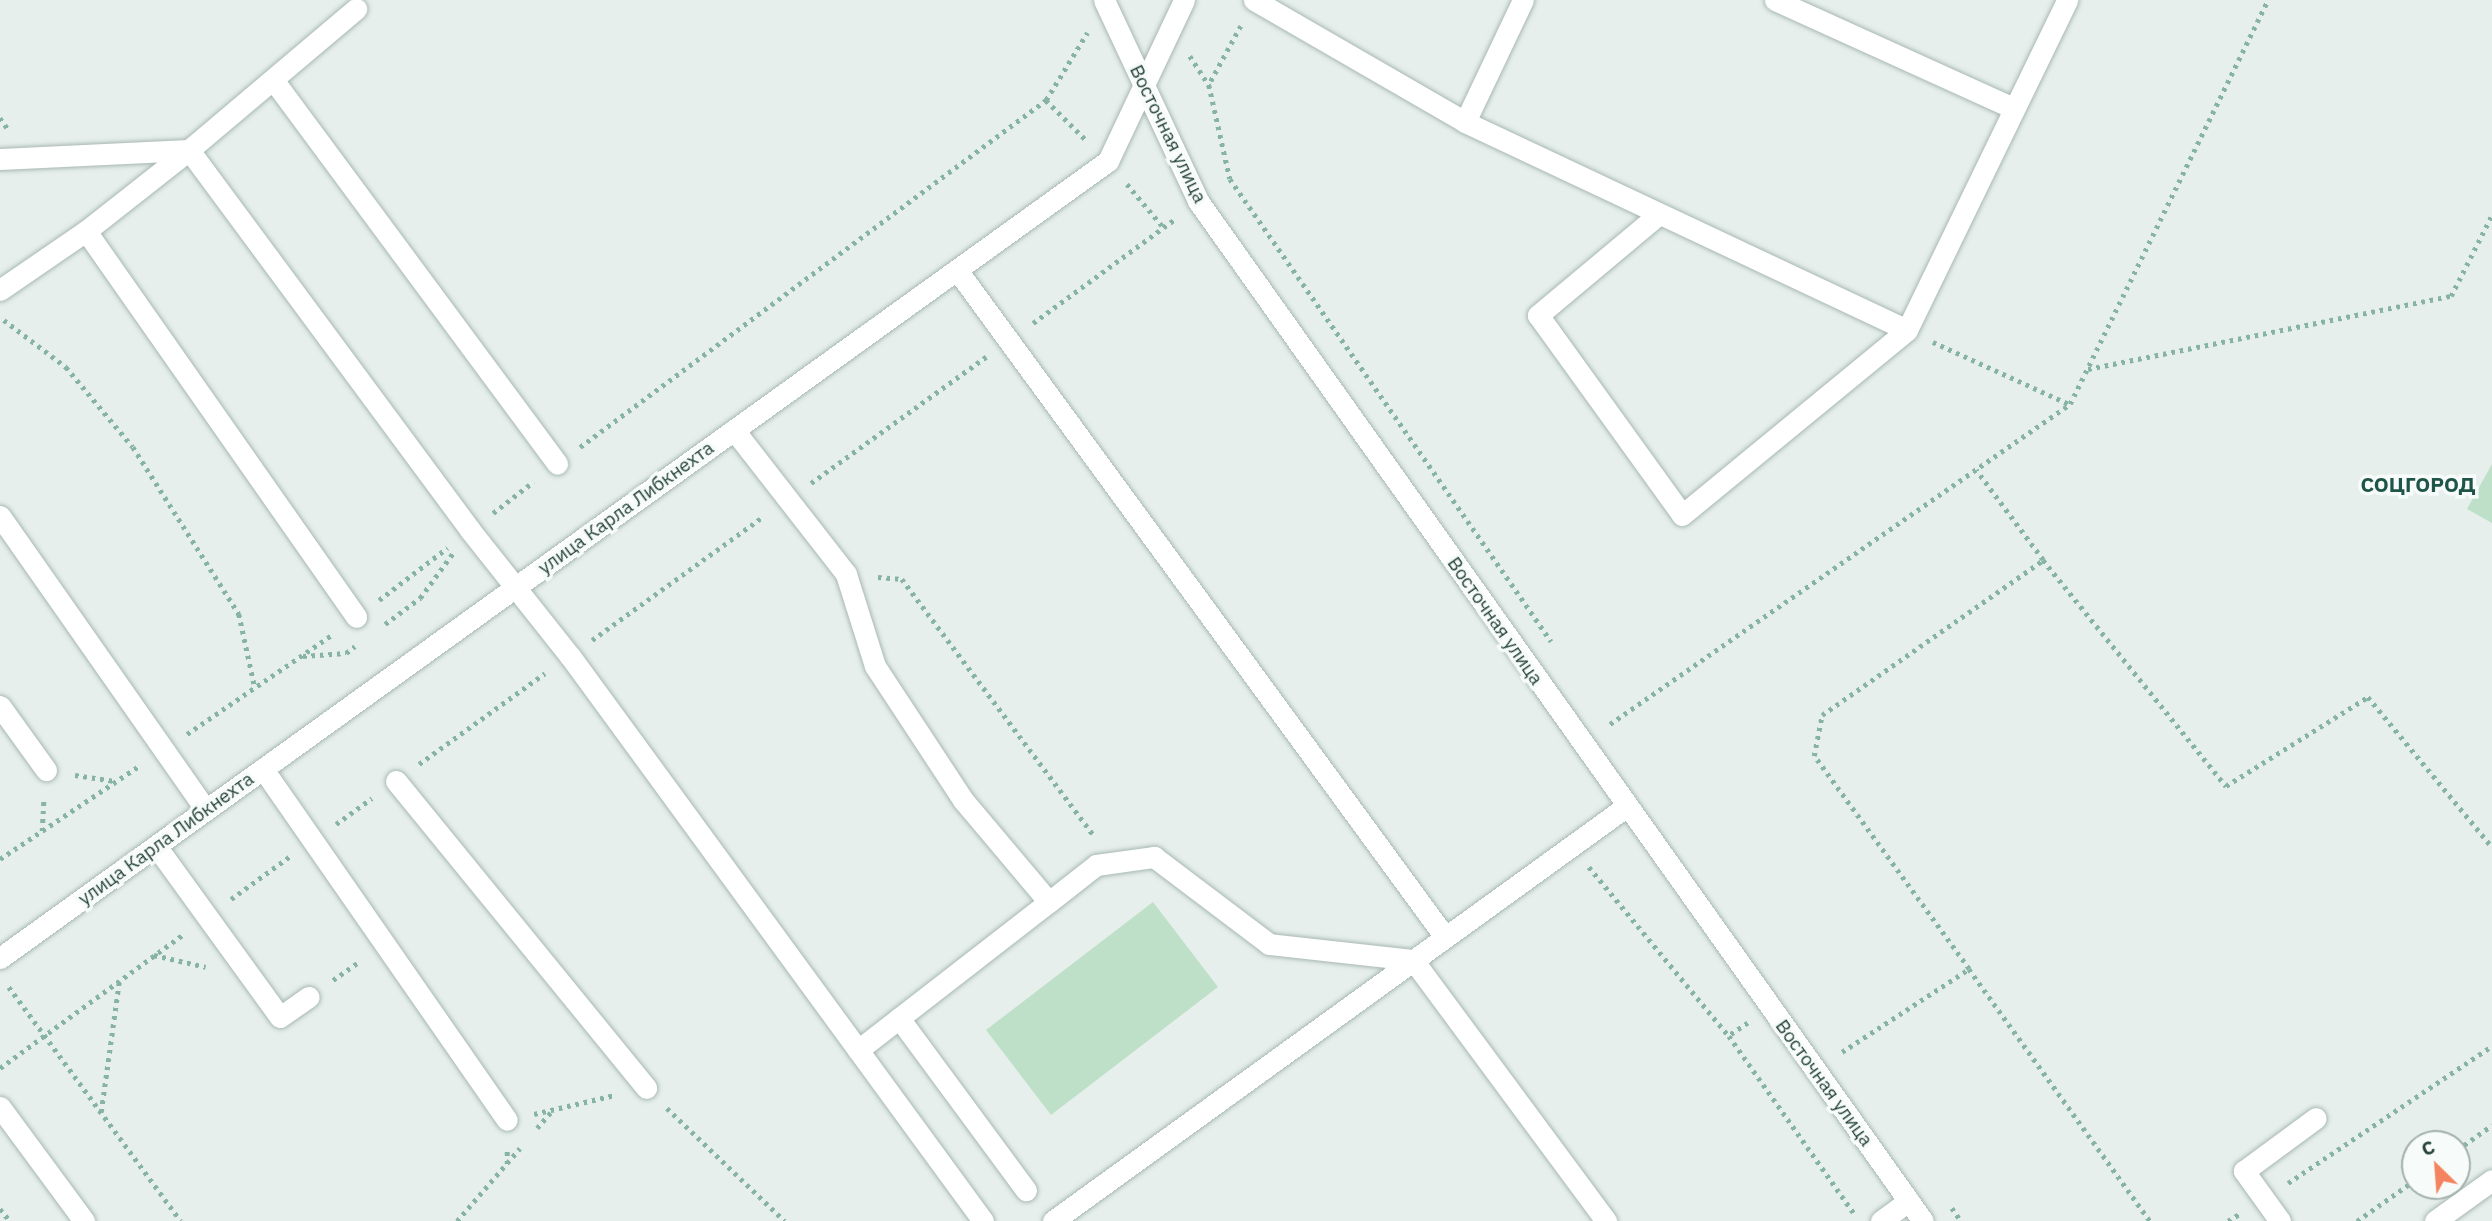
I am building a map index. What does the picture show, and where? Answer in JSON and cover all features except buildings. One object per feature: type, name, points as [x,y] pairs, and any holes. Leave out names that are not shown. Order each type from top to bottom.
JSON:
[{"type":"main road","name":"улица Карла Либкнехта","points":[[0,958],[1108,161],[1184,0]]},
{"type":"main road","points":[[1254,0],[1280,6],[1465,122],[1907,330]]},
{"type":"main road","points":[[1465,122],[1523,0]]},
{"type":"main road","points":[[1774,0],[2013,108]]},
{"type":"main road","points":[[1659,214],[1538,316],[1682,515],[1907,330],[2067,0]]},
{"type":"main road","name":"Восточная улица","points":[[1105,1],[1198,201],[1923,1221]]},
{"type":"main road","points":[[0,290],[86,231],[189,150],[274,81],[356,9]]},
{"type":"main road","points":[[274,81],[557,464]]},
{"type":"main road","points":[[0,159],[189,150]]},
{"type":"main road","points":[[189,150],[470,530],[570,656],[983,1221]]},
{"type":"main road","points":[[86,231],[356,617]]},
{"type":"main road","points":[[957,270],[1445,937]]},
{"type":"main road","points":[[734,430],[846,574],[875,666],[963,800],[1049,902]]},
{"type":"main road","points":[[0,516],[206,810]]},
{"type":"main road","points":[[0,706],[46,770]]},
{"type":"main road","points":[[263,769],[507,1119]]},
{"type":"main road","points":[[396,781],[646,1088]]},
{"type":"main road","points":[[1053,1221],[1627,806]]},
{"type":"main road","points":[[156,846],[280,1017],[309,997]]},
{"type":"main road","points":[[858,1050],[1096,865],[1154,857],[1269,944],[1413,960],[1606,1221]]},
{"type":"main road","points":[[899,1018],[1026,1190]]},
{"type":"main road","points":[[0,1107],[78,1219]]},
{"type":"main road","points":[[2280,1221],[2244,1171],[2316,1118]]},
{"type":"main road","points":[[2435,1221],[2492,1180]]},
{"type":"main road","points":[[1881,1221],[1909,1201]]},
{"type":"path","points":[[1254,0],[1209,85],[1230,179],[1554,645]]},
{"type":"path","points":[[1610,724],[2070,404],[2269,0]]},
{"type":"path","points":[[356,617],[1046,100],[1105,1]]},
{"type":"path","points":[[1046,100],[1108,161],[1164,228]]},
{"type":"path","points":[[0,1068],[1230,179]]},
{"type":"path","points":[[2088,369],[2451,296],[2492,215]]},
{"type":"path","points":[[0,318],[65,367],[133,447],[239,614],[256,688]]},
{"type":"path","points":[[1907,330],[2070,404]]},
{"type":"path","points":[[1976,470],[2043,560],[2226,786],[2368,697],[2492,847]]},
{"type":"path","points":[[378,629],[420,598],[470,530]]},
{"type":"path","points":[[2043,560],[1822,715],[1814,756],[2150,1221]]},
{"type":"path","points":[[846,574],[902,579],[1113,861]]},
{"type":"path","points":[[302,656],[346,653],[367,637]]},
{"type":"path","points":[[1602,713],[1617,735]]},
{"type":"path","points":[[46,770],[116,782]]},
{"type":"path","points":[[1572,846],[1729,1037],[1860,1221]]},
{"type":"path","points":[[309,997],[385,944]]},
{"type":"path","points":[[1842,1052],[1969,969]]},
{"type":"path","points":[[101,1113],[119,980]]},
{"type":"path","points":[[7,985],[181,1221]]},
{"type":"path","points":[[1729,1037],[1770,1007]]},
{"type":"path","points":[[1834,1041],[1850,1063]]},
{"type":"path","points":[[2228,1221],[2492,1046]]},
{"type":"path","points":[[507,1119],[646,1088],[785,1221]]},
{"type":"path","points":[[530,1136],[553,1109]]},
{"type":"path","points":[[2471,1140],[2492,1125]]},
{"type":"path","points":[[457,1221],[523,1146]]},
{"type":"path","points":[[2357,1221],[2401,1190]]},
{"type":"path","points":[[1945,1198],[1961,1221]]},
{"type":"path","points":[[0,1209],[10,1221]]},
{"type":"green space","points":[[2492,464],[2492,523],[2467,509]]},
{"type":"green space","points":[[1153,902],[1218,987],[1051,1115],[986,1030]]},
{"type":"district","name":"СОЦГОРОД","points":[[2418,484]]}]
